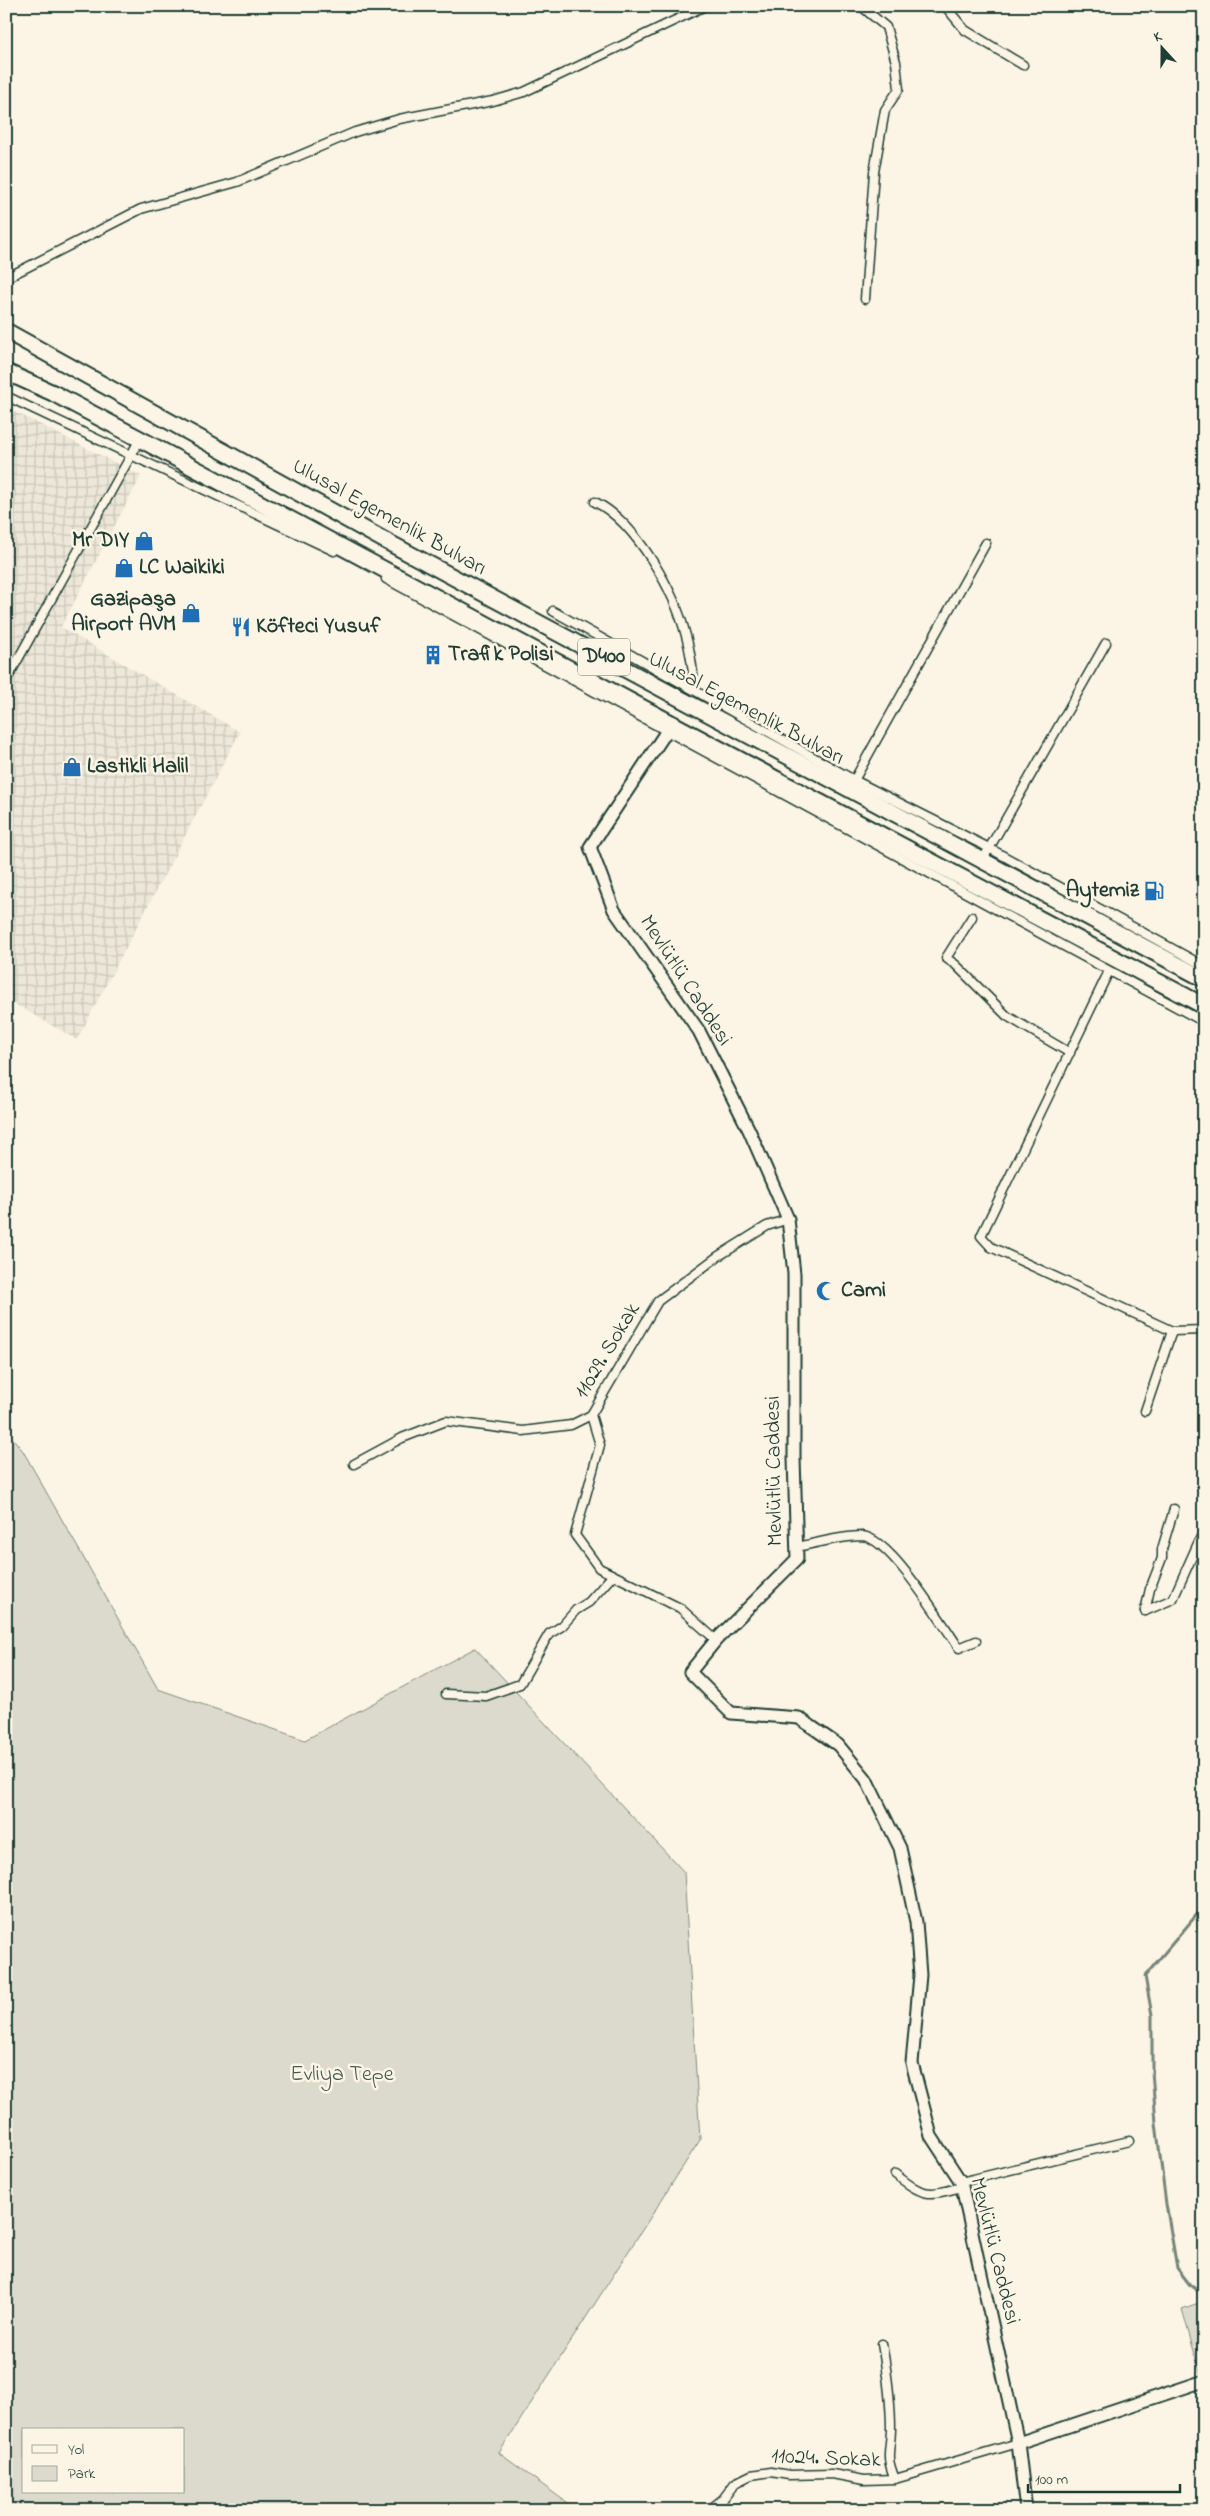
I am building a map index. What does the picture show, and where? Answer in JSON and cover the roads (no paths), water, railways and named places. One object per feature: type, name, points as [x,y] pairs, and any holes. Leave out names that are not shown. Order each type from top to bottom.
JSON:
[{"type":"highway","name":"Ulusal Egemenlik Bulvarı","points":[[6,331],[382,539],[986,854],[1204,979]]},
{"type":"highway","name":"Ulusal Egemenlik Bulvarı","points":[[6,372],[53,393],[140,438],[348,554],[670,727],[1204,1006]]},
{"type":"street","points":[[6,277],[141,209],[237,182],[354,132],[399,119],[524,92],[705,6]]},
{"type":"street","points":[[861,6],[886,27],[896,62],[899,89],[885,110],[874,172],[865,299]]},
{"type":"street","points":[[946,6],[965,30],[1023,65]]},
{"type":"street","points":[[6,396],[131,456],[348,554]]},
{"type":"street","points":[[6,681],[140,438]]},
{"type":"street","points":[[594,502],[609,509],[631,530],[649,556],[678,611],[686,636],[695,689]]},
{"type":"street","points":[[554,611],[695,689],[852,784],[986,543]]},
{"type":"street","points":[[1106,643],[986,854],[1204,966]]},
{"type":"street","points":[[670,727],[1204,1022]]},
{"type":"street","name":"Mevlütlü Caddesi","points":[[670,727],[590,847],[614,910],[698,1031],[749,1130],[788,1219],[794,1274],[794,1458],[797,1559],[716,1640],[690,1672],[731,1713],[799,1718],[838,1745],[866,1779],[900,1848],[916,1922],[920,1975],[912,2062],[931,2136],[962,2185],[1018,2443],[1026,2510]]},
{"type":"street","points":[[972,917],[946,958],[956,965],[1007,1016],[1070,1053]]},
{"type":"street","points":[[1109,971],[981,1236],[991,1247],[1172,1332],[1204,1330]]},
{"type":"street","name":"11029. Sokak","points":[[354,1464],[402,1438],[446,1421],[523,1431],[572,1425],[591,1415],[658,1301],[717,1256],[767,1226],[788,1219]]},
{"type":"street","points":[[1144,1411],[1172,1332]]},
{"type":"street","points":[[591,1415],[600,1445],[575,1535],[599,1568],[680,1608],[716,1640]]},
{"type":"street","points":[[1174,1509],[1162,1549],[1162,1558],[1150,1589],[1145,1610],[1172,1599],[1204,1530]]},
{"type":"street","points":[[797,1547],[864,1536],[883,1547],[908,1573],[959,1648],[976,1641]]},
{"type":"street","points":[[446,1694],[486,1696],[520,1684],[549,1634],[562,1626],[576,1610],[589,1602],[613,1575]]},
{"type":"street","points":[[895,2174],[917,2191],[933,2195],[962,2185],[1129,2142]]},
{"type":"street","name":"11024. Sokak","points":[[882,2344],[887,2372],[890,2430],[887,2460],[895,2479]]},
{"type":"street","points":[[1018,2443],[1204,2381]]},
{"type":"street","name":"11024. Sokak","points":[[709,2510],[723,2499],[735,2483],[751,2475],[770,2472],[789,2475],[832,2474],[864,2480],[895,2479],[1018,2443]]},
{"type":"waterway","points":[[1204,1892],[1199,1912],[1145,1976],[1152,2015],[1152,2071],[1156,2123],[1166,2204],[1177,2268],[1190,2285],[1204,2295]]},
{"type":"place","name":"Mr DIY","points":[[144,541]]},
{"type":"place","name":"LC Waikiki","points":[[124,568]]},
{"type":"place","name":"Gazipaşa Airport AVM","points":[[191,613]]},
{"type":"place","name":"Köfteci Yusuf","points":[[241,627]]},
{"type":"place","name":"Trafik Polisi","points":[[433,655]]},
{"type":"place","name":"Lastikli Halil","points":[[72,767]]},
{"type":"place","name":"Aytemiz","points":[[1154,891]]},
{"type":"place","name":"Cami","points":[[826,1291]]},
{"type":"park label","name":"Evliya Tepe","points":[[342,2075]]}]
